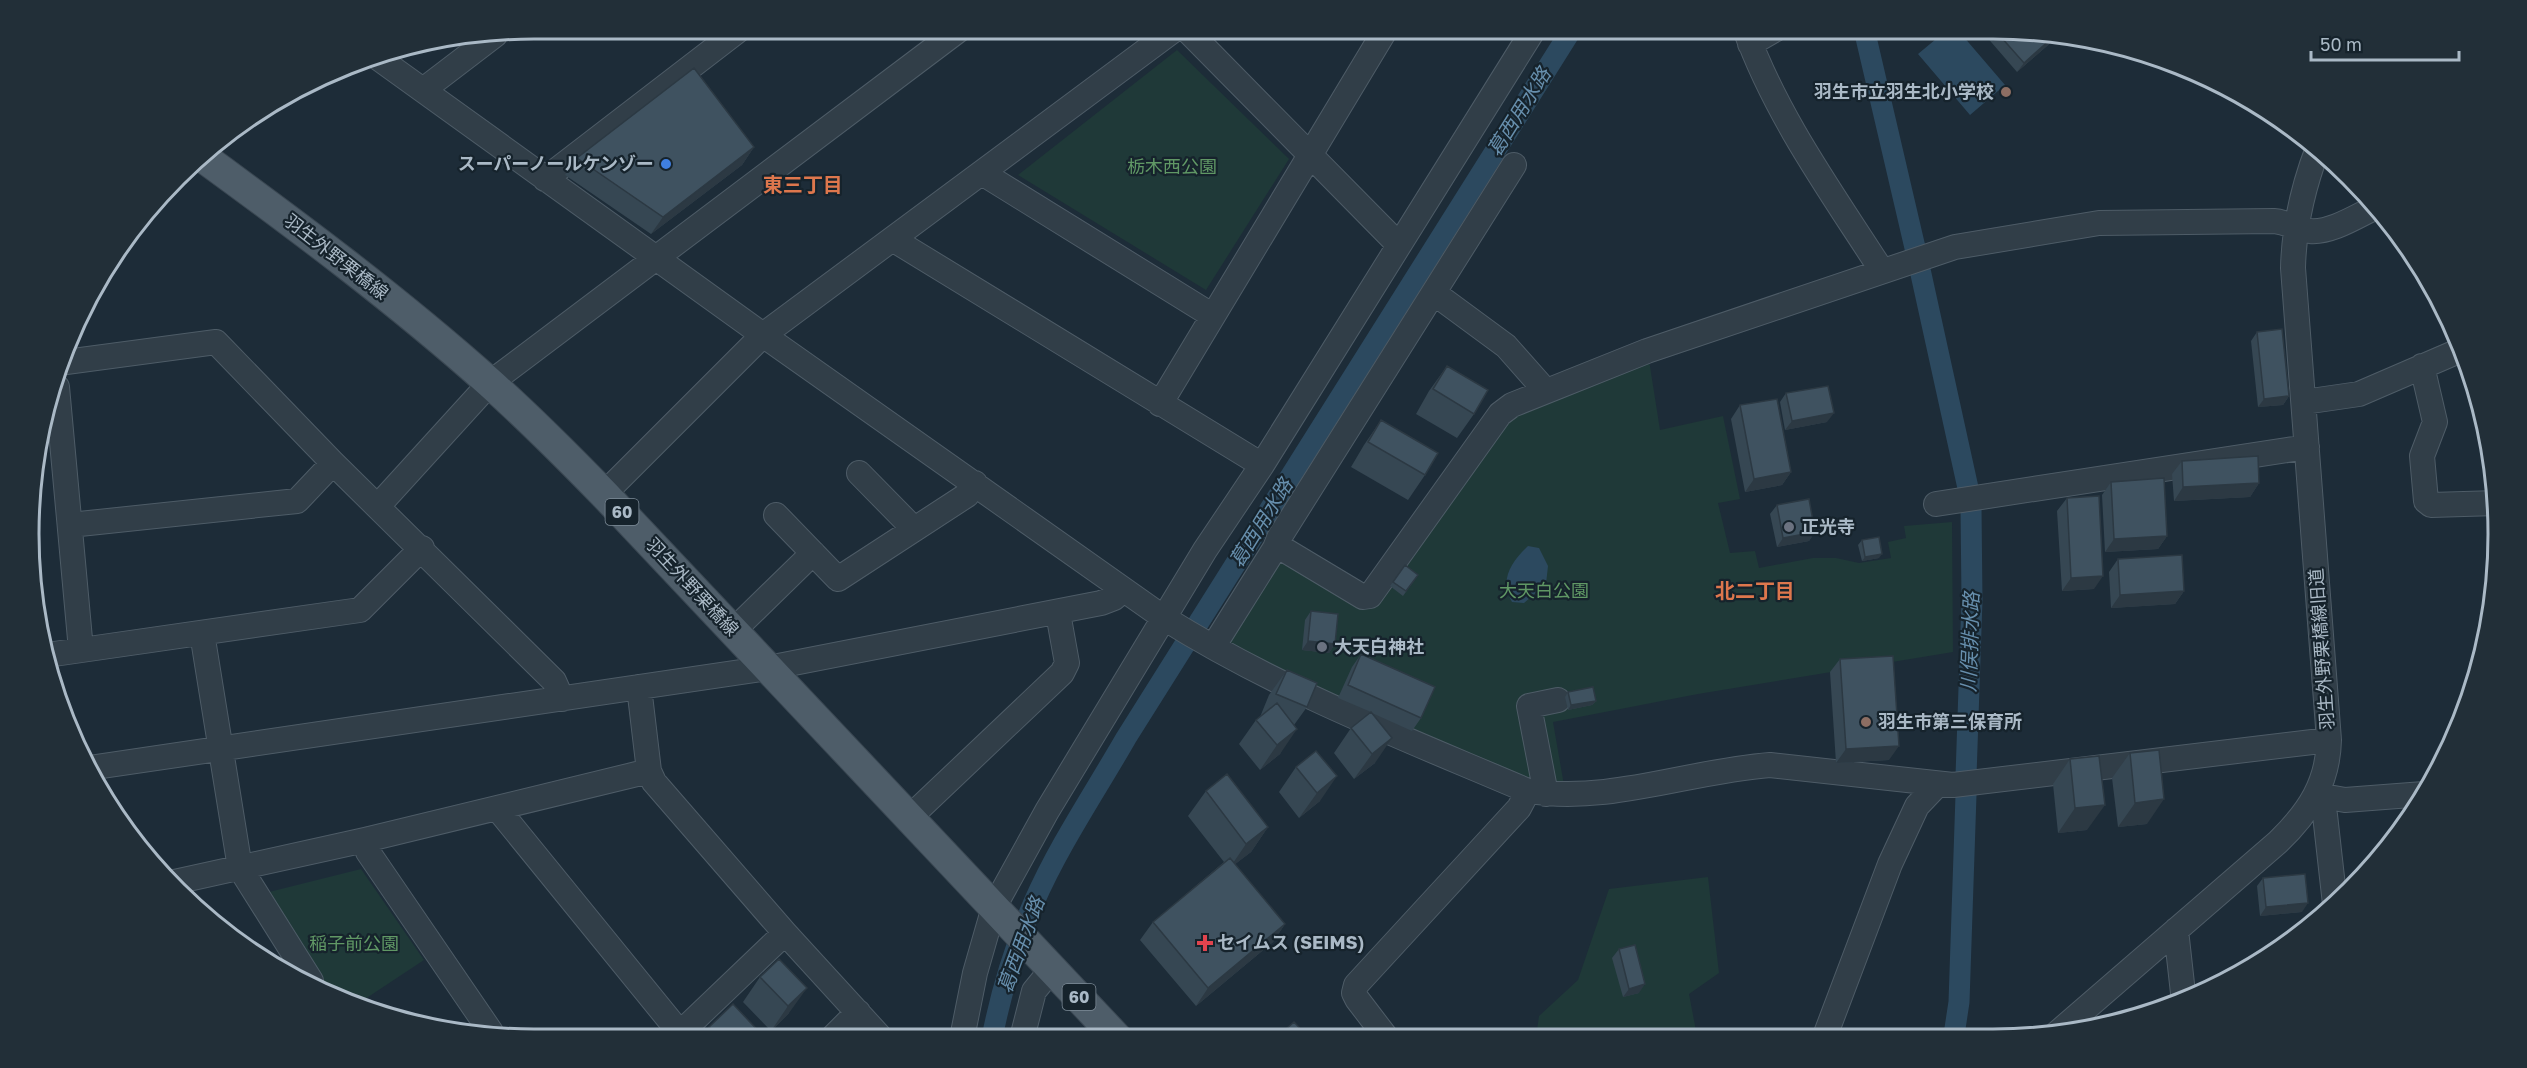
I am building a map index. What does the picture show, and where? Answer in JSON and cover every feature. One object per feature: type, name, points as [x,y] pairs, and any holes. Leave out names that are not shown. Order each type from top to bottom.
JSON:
[{"type":"main road","name":"羽生外野栗橋線","points":[[209,161],[313,238],[490,383],[604,494],[1109,1029]]},
{"type":"street","points":[[545,179],[726,39]]},
{"type":"street","points":[[378,506],[490,383],[945,39]]},
{"type":"street","points":[[604,494],[763,335],[894,240],[1160,39]]},
{"type":"street","points":[[1197,39],[1398,244]]},
{"type":"street","points":[[1160,404],[1379,39]]},
{"type":"street","points":[[964,1029],[975,973],[997,911],[1053,802],[1169,620],[1204,550],[1262,465],[1527,39]]},
{"type":"street","points":[[1748,39],[1765,80],[1810,161],[1882,271]]},
{"type":"street","points":[[423,90],[487,41]]},
{"type":"street","points":[[384,62],[654,258],[975,483],[1123,590],[1169,620],[1210,645],[1312,699],[1537,792],[1608,793],[1742,767],[1770,765],[1954,784],[2330,740]]},
{"type":"street","name":"羽生外野栗橋線旧道","points":[[2069,1023],[2278,842],[2298,822],[2317,795],[2326,775],[2330,740],[2293,268],[2295,227],[2303,192],[2315,158]]},
{"type":"street","points":[[1210,645],[1275,548],[1279,538],[1514,165]]},
{"type":"street","points":[[982,173],[1213,316]]},
{"type":"street","points":[[1275,548],[1282,549],[1363,597],[1370,596],[1500,414],[1512,405],[1647,351],[1954,247],[2099,223],[2274,221],[2320,231],[2367,211]]},
{"type":"street","points":[[894,240],[1262,465]]},
{"type":"street","points":[[1434,293],[1506,346],[1545,390]]},
{"type":"street","points":[[70,361],[216,342],[333,463],[422,548],[554,681],[562,699]]},
{"type":"street","points":[[2304,402],[2359,394],[2453,353]]},
{"type":"street","points":[[2422,366],[2436,423],[2421,462],[2426,501],[2431,504],[2487,503]]},
{"type":"street","points":[[58,399],[81,650]]},
{"type":"street","points":[[1936,504],[2307,447]]},
{"type":"street","points":[[70,525],[297,501],[333,463]]},
{"type":"street","points":[[859,473],[914,529]]},
{"type":"street","points":[[776,515],[838,579],[967,495],[975,483]]},
{"type":"street","points":[[54,654],[360,610],[422,548]]},
{"type":"street","points":[[733,632],[813,553]]},
{"type":"street","points":[[97,767],[768,668],[1058,613],[1101,603],[1114,598],[1123,590]]},
{"type":"street","points":[[909,818],[1062,673],[1066,663],[1058,613]]},
{"type":"street","points":[[202,633],[240,868],[306,973]]},
{"type":"street","points":[[639,687],[649,771],[654,782],[785,933],[874,1029]]},
{"type":"street","points":[[1537,792],[1529,706],[1558,700]]},
{"type":"street","points":[[181,881],[365,840],[649,771]]},
{"type":"street","points":[[1829,1029],[1890,864],[1917,806],[1954,784]]},
{"type":"street","points":[[1380,1029],[1357,999],[1354,993],[1356,985],[1519,808],[1537,792]]},
{"type":"street","points":[[2317,795],[2345,800],[2414,795]]},
{"type":"street","points":[[2317,795],[2325,815],[2334,893]]},
{"type":"street","points":[[497,808],[671,1029]]},
{"type":"street","points":[[365,840],[368,852],[487,1027]]},
{"type":"street","points":[[2176,930],[2183,991]]},
{"type":"street","points":[[684,1029],[785,933]]},
{"type":"street","points":[[1026,1029],[1034,991],[1047,963]]},
{"type":"street","points":[[841,1029],[858,1012]]},
{"type":"green space","name":"栃木西公園","points":[[1177,50],[1289,159],[1206,290],[1018,175]]},
{"type":"green space","name":"大天白公園","points":[[1649,360],[1660,430],[1723,416],[1740,499],[1718,503],[1730,553],[1755,551],[1759,568],[1813,558],[1836,558],[1859,563],[1891,558],[1888,542],[1906,538],[1904,526],[1952,522],[1953,652],[1698,694],[1553,722],[1565,791],[1536,788],[1229,648],[1226,638],[1276,557],[1366,604],[1516,409]]},
{"type":"green space","name":"稲子前公園","points":[[361,869],[424,960],[365,999],[345,991],[320,980],[265,893]]},
{"type":"green space","points":[[1708,877],[1719,973],[1689,994],[1696,1029],[1537,1029],[1539,1016],[1578,980],[1609,889]]},
{"type":"water","points":[[1936,39],[1966,39],[2005,85],[1970,115],[1918,54]]},
{"type":"water","points":[[1528,546],[1539,548],[1548,566],[1546,584],[1524,603],[1512,602],[1507,586],[1509,572],[1516,558]]},
{"type":"building","points":[[2003,39],[2047,42],[2024,63]]},
{"type":"building","points":[[694,68],[754,147],[663,217],[577,158]]},
{"type":"building","points":[[2282,329],[2289,396],[2264,399],[2257,332]]},
{"type":"building","points":[[1447,366],[1488,390],[1474,414],[1433,389]]},
{"type":"building","points":[[1828,386],[1834,413],[1792,421],[1786,393]]},
{"type":"building","points":[[1777,399],[1791,472],[1754,479],[1740,405]]},
{"type":"building","points":[[1381,420],[1438,453],[1425,475],[1368,442]]},
{"type":"building","points":[[2258,456],[2259,483],[2183,487],[2182,461]]},
{"type":"building","points":[[2164,478],[2167,536],[2114,539],[2111,482]]},
{"type":"building","points":[[2099,496],[2103,576],[2071,578],[2067,498]]},
{"type":"building","points":[[1809,499],[1815,532],[1783,538],[1777,505]]},
{"type":"building","points":[[1879,537],[1882,554],[1865,557],[1862,540]]},
{"type":"building","points":[[2182,555],[2184,591],[2120,595],[2118,559]]},
{"type":"building","points":[[1405,565],[1418,575],[1406,591],[1393,582]]},
{"type":"building","points":[[1311,611],[1338,614],[1335,644],[1308,641]]},
{"type":"building","points":[[1361,654],[1435,687],[1421,718],[1348,685]]},
{"type":"building","points":[[1893,656],[1899,746],[1846,749],[1840,659]]},
{"type":"building","points":[[1287,670],[1317,683],[1307,707],[1276,694]]},
{"type":"building","points":[[1593,687],[1596,701],[1571,705],[1568,692]]},
{"type":"building","points":[[1277,703],[1297,729],[1277,745],[1256,720]]},
{"type":"building","points":[[1371,712],[1392,738],[1372,754],[1351,728]]},
{"type":"building","points":[[2159,750],[2164,799],[2135,803],[2130,753]]},
{"type":"building","points":[[1316,751],[1337,776],[1317,793],[1296,767]]},
{"type":"building","points":[[2099,756],[2105,805],[2075,808],[2070,759]]},
{"type":"building","points":[[1227,774],[1268,827],[1246,844],[1206,791]]},
{"type":"building","points":[[1230,858],[1285,924],[1208,988],[1153,922]]},
{"type":"building","points":[[2305,874],[2308,903],[2266,907],[2263,878]]},
{"type":"building","points":[[1635,945],[1645,984],[1629,989],[1619,949]]},
{"type":"building","points":[[779,959],[807,988],[788,1006],[760,977]]},
{"type":"building","points":[[733,1004],[757,1029],[711,1029],[709,1027]]},
{"type":"building","points":[[1294,1022],[1301,1029],[1286,1029]]},
{"type":"waterway","name":"葛西用水路","points":[[994,1029],[1004,986],[1021,935],[1034,902],[1066,839],[1126,738],[1566,39]]},
{"type":"waterway","name":"川俣排水路","points":[[1866,39],[1916,252]]},
{"type":"waterway","name":"川俣排水路","points":[[1919,265],[1968,488]]},
{"type":"waterway","name":"川俣排水路","points":[[1966,776],[1972,600],[1971,508]]},
{"type":"waterway","name":"川俣排水路","points":[[1955,1029],[1959,1002],[1966,795]]},
{"type":"place","name":"羽生市立羽生北小学校","points":[[2006,92]]},
{"type":"place","name":"スーパーノールケンゾー","points":[[666,164]]},
{"type":"place","name":"正光寺","points":[[1789,527]]},
{"type":"place","name":"大天白神社","points":[[1322,647]]},
{"type":"place","name":"羽生市第三保育所","points":[[1866,722]]},
{"type":"place","name":"セイムス (SEIMS)","points":[[1205,943]]},
{"type":"district","name":"東三丁目","points":[[803,185]]},
{"type":"district","name":"北二丁目","points":[[1755,591]]}]
